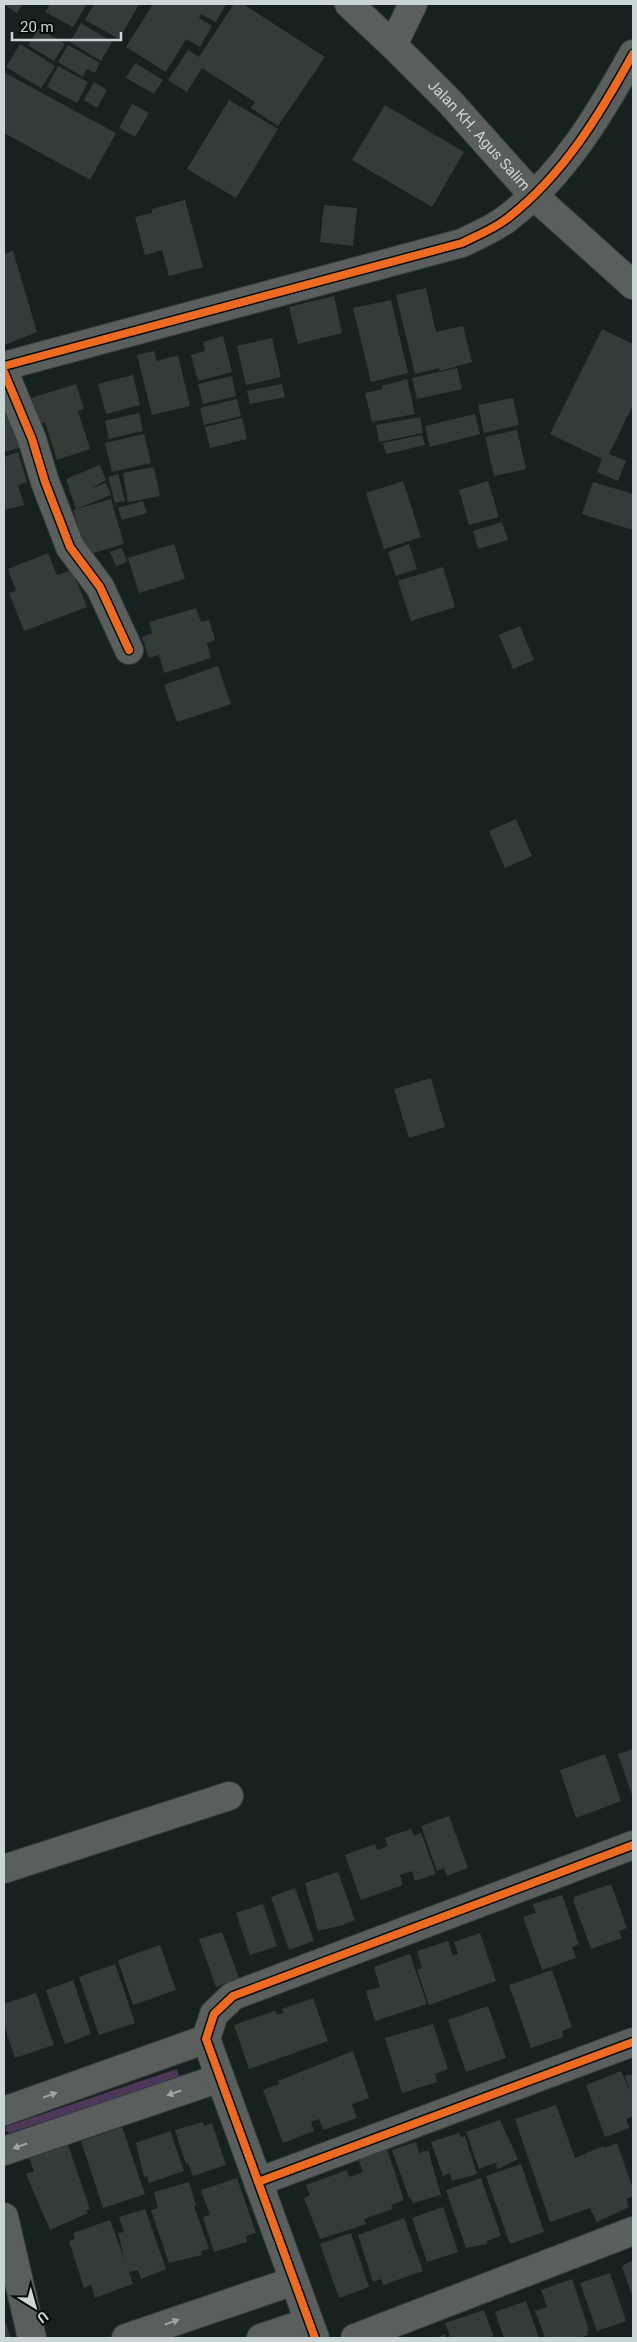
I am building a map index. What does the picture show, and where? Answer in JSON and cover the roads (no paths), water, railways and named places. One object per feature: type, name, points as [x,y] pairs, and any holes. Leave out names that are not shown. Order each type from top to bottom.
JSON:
[{"type":"street","name":"Jalan KH. Agus Salim","points":[[349,4],[393,45],[448,101],[534,196],[633,285]]},
{"type":"street","points":[[393,45],[413,4]]},
{"type":"street","points":[[4,366],[462,243],[508,219],[534,196],[587,133],[633,54]]},
{"type":"street","points":[[4,372],[32,439],[45,482],[70,547],[100,587],[129,650]]},
{"type":"street","points":[[4,1869],[229,1796]]},
{"type":"street","points":[[261,2338],[312,2330],[206,2039],[214,2014],[233,1996],[633,1845]]},
{"type":"street","points":[[4,2111],[206,2039]]},
{"type":"street","points":[[258,2182],[633,2042]]},
{"type":"street","points":[[4,2151],[220,2078]]},
{"type":"street","points":[[4,2217],[32,2338]]},
{"type":"street","points":[[355,2338],[633,2231]]},
{"type":"street","points":[[126,2338],[294,2280]]}]
